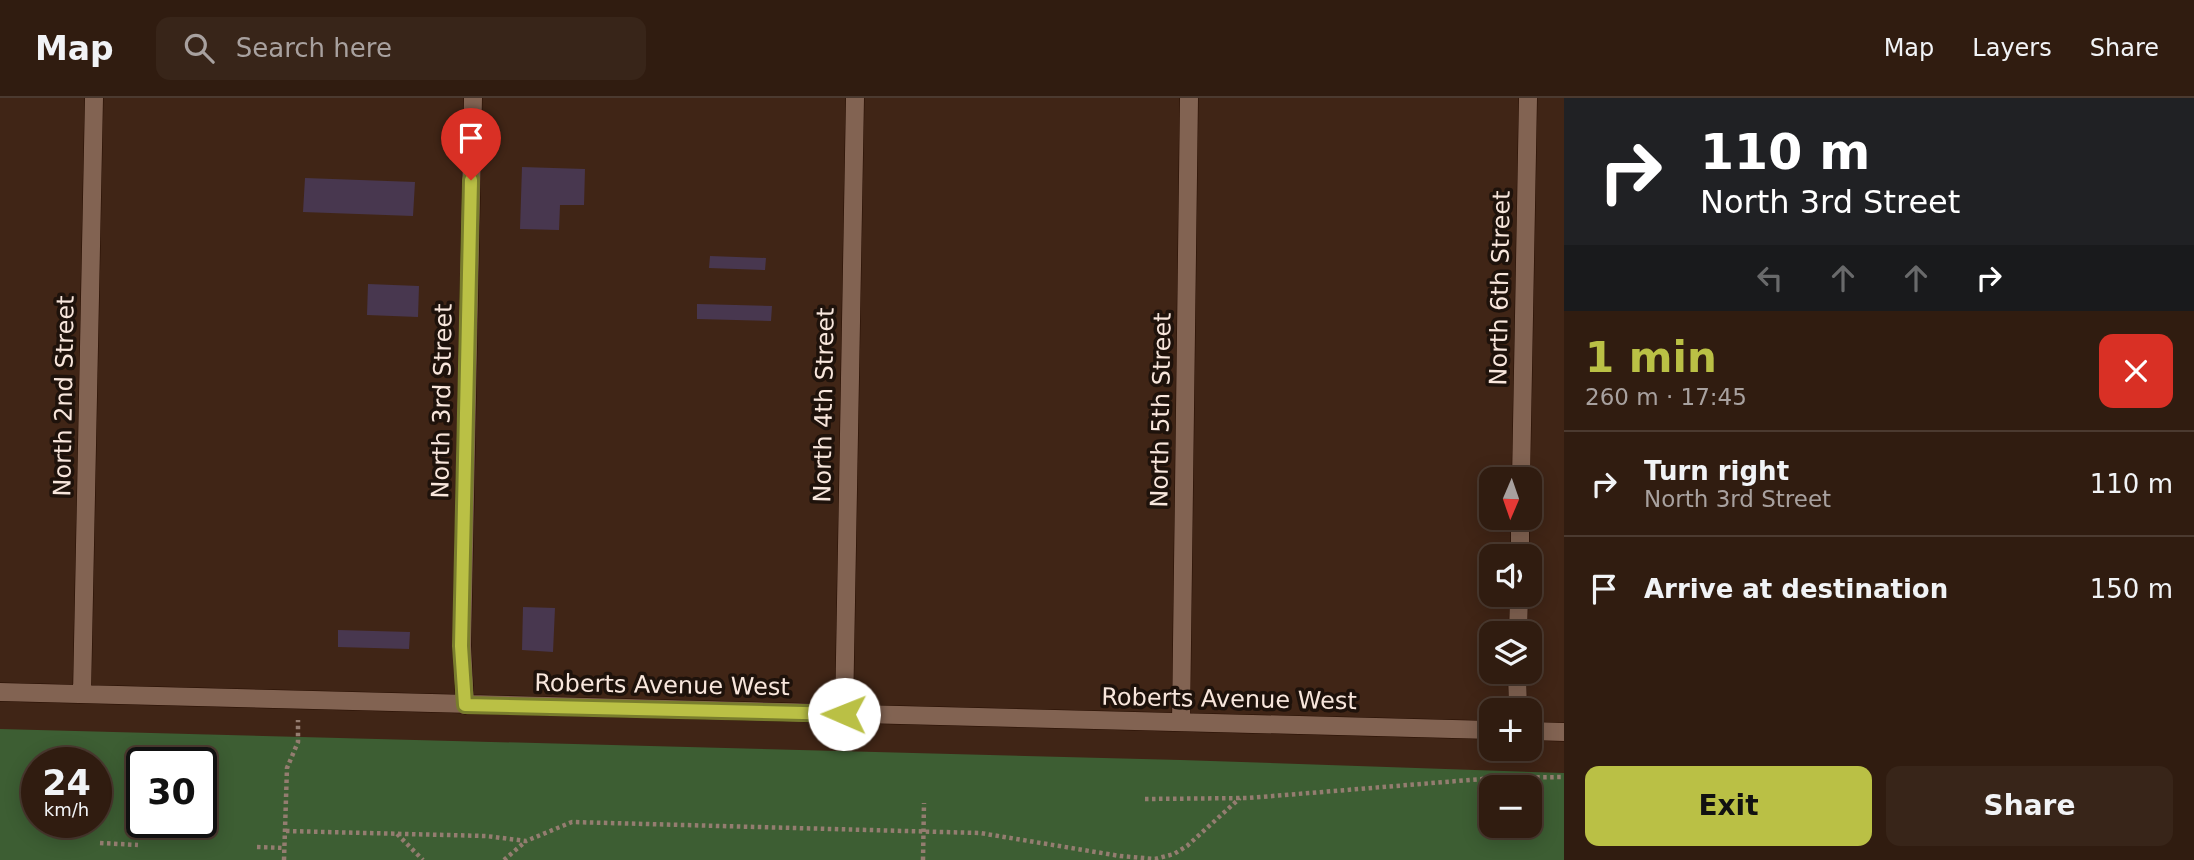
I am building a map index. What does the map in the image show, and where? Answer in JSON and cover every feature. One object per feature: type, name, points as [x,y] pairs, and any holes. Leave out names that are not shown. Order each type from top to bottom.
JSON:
[{"type":"street","name":"North 2nd Street","points":[[82,695],[94,98]]},
{"type":"street","name":"North 3rd Street","points":[[465,705],[461,646],[472,98]]},
{"type":"street","name":"North 4th Street","points":[[844,714],[855,98]]},
{"type":"street","name":"North 5th Street","points":[[1181,722],[1189,98]]},
{"type":"street","name":"North 6th Street","points":[[1521,467],[1528,98]]},
{"type":"street","name":"Roberts Avenue West","points":[[0,692],[1479,730]]},
{"type":"street","points":[[1542,731],[1564,732]]},
{"type":"path","points":[[284,860],[287,768],[298,742],[298,719]]},
{"type":"path","points":[[1145,799],[1240,798],[1493,778],[1564,777]]},
{"type":"path","points":[[504,860],[526,841],[572,822],[980,832],[1121,856],[1156,859],[1174,854],[1187,846],[1240,798]]},
{"type":"path","points":[[923,860],[924,803]]},
{"type":"path","points":[[286,831],[486,836],[526,841]]},
{"type":"path","points":[[397,834],[424,860]]},
{"type":"path","points":[[100,843],[138,845]]},
{"type":"path","points":[[257,847],[285,848]]},
{"type":"green space","points":[[0,729],[1181,760],[1564,773],[1564,860],[0,860]]},
{"type":"building","points":[[522,167],[585,169],[584,205],[560,205],[559,230],[520,229]]},
{"type":"building","points":[[305,178],[415,182],[413,216],[303,212]]},
{"type":"building","points":[[710,256],[766,258],[765,270],[709,268]]},
{"type":"building","points":[[368,284],[419,286],[418,317],[367,315]]},
{"type":"building","points":[[697,304],[772,306],[771,321],[697,319]]},
{"type":"building","points":[[523,607],[555,608],[553,652],[522,650]]},
{"type":"building","points":[[338,630],[410,632],[409,649],[338,647]]},
{"type":"route","points":[[471,180],[461,646],[465,705],[844,714]]}]
